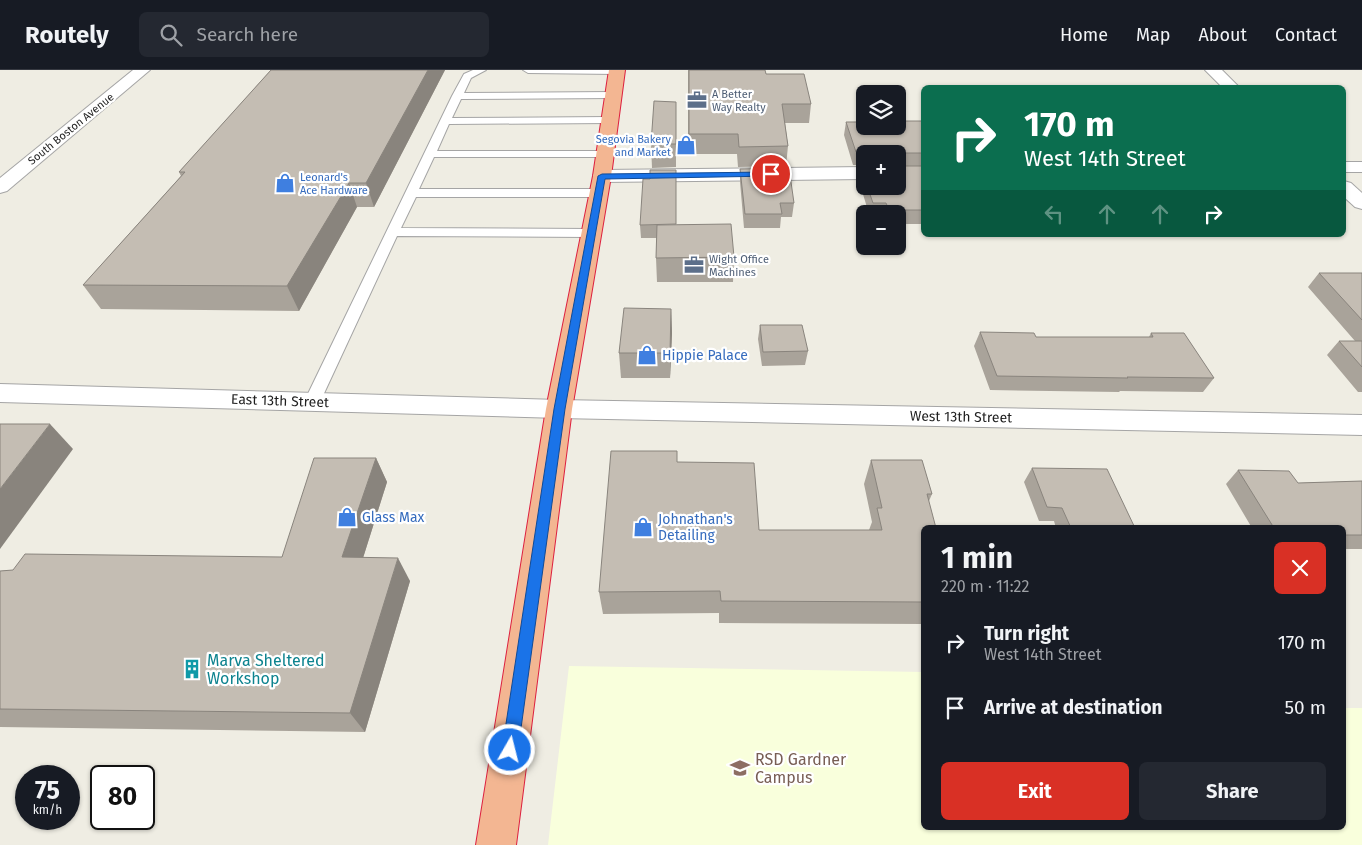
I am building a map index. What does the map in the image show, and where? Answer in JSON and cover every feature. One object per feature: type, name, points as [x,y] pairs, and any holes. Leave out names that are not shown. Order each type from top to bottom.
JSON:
[{"type":"highway","points":[[496,845],[559,409],[602,175],[614,89]]},
{"type":"street","name":"South Boston Avenue","points":[[4,181],[142,70]]},
{"type":"street","points":[[1213,70],[1230,85]]},
{"type":"street","points":[[1346,167],[1362,167]]},
{"type":"street","points":[[602,175],[856,173]]},
{"type":"street","points":[[1346,189],[1362,203]]},
{"type":"street","name":"East 13th Street","points":[[0,393],[559,409]]},
{"type":"street","name":"West 13th Street","points":[[559,409],[1362,425]]},
{"type":"lane","points":[[312,402],[467,76],[481,70]]},
{"type":"lane","points":[[528,70],[614,89]]},
{"type":"lane","points":[[458,96],[614,89]]},
{"type":"lane","points":[[445,121],[614,89]]},
{"type":"lane","points":[[430,154],[602,175]]},
{"type":"lane","points":[[411,193],[602,175]]},
{"type":"lane","points":[[392,232],[591,233]]},
{"type":"shaded area","name":"RSD Gardner Campus","points":[[569,666],[921,672],[921,830],[1346,830],[1346,708],[1362,708],[1362,845],[548,845]]},
{"type":"building","name":"Leonard's Ace Hardware","points":[[271,70],[428,70],[366,183],[349,183],[287,286],[83,285],[185,172],[179,172]]},
{"type":"building","points":[[689,70],[765,70],[766,74],[804,74],[811,104],[782,104],[788,146],[739,147],[738,134],[689,134]]},
{"type":"building","points":[[654,101],[676,102],[676,144],[651,144]]},
{"type":"building","points":[[906,121],[921,121],[921,153],[906,153],[906,145],[856,145],[856,152],[846,122],[856,122],[856,135],[906,135]]},
{"type":"building","points":[[906,166],[921,166],[921,210],[906,210],[906,205],[873,203],[870,195],[906,195]]},
{"type":"building","points":[[789,168],[794,203],[780,203],[782,214],[745,214],[740,169]]},
{"type":"building","points":[[650,170],[676,170],[676,224],[640,225],[643,179],[650,179]]},
{"type":"building","points":[[731,224],[734,257],[656,258],[657,225]]},
{"type":"building","points":[[1319,273],[1362,273],[1362,320]]},
{"type":"building","points":[[624,308],[671,309],[670,353],[619,353]]},
{"type":"building","points":[[760,325],[802,325],[808,351],[763,352]]},
{"type":"building","points":[[980,332],[1034,333],[1036,337],[1153,337],[1151,333],[1184,333],[1214,378],[997,376]]},
{"type":"building","points":[[1339,341],[1362,341],[1362,367]]},
{"type":"building","points":[[0,424],[50,424],[0,489]]},
{"type":"building","points":[[611,451],[677,451],[677,462],[754,463],[759,530],[882,530],[877,508],[882,508],[871,460],[922,460],[932,494],[927,494],[935,525],[921,525],[921,602],[721,601],[720,591],[599,592]]},
{"type":"building","name":"Marva Sheltered Workshop","points":[[314,458],[376,458],[342,557],[398,558],[350,713],[0,709],[0,571],[13,570],[25,554],[282,557]]},
{"type":"building","points":[[1032,468],[1107,469],[1134,525],[1070,525],[1062,508],[1047,507]]},
{"type":"building","points":[[1238,470],[1289,471],[1298,483],[1362,481],[1362,535],[1346,535],[1346,525],[1272,525]]},
{"type":"place","name":"A Better Way Realty","points":[[697,100]]},
{"type":"place","name":"Segovia Bakery and Market","points":[[686,145]]},
{"type":"place","name":"Leonard's Ace Hardware","points":[[285,183]]},
{"type":"place","name":"Wight Office Machines","points":[[694,265]]},
{"type":"place","name":"Hippie Palace","points":[[647,355]]},
{"type":"place","name":"Glass Max","points":[[347,517]]},
{"type":"place","name":"Johnathan's Detailing","points":[[643,527]]},
{"type":"place","name":"Marva Sheltered Workshop","points":[[192,669]]},
{"type":"place","name":"RSD Gardner Campus","points":[[740,768]]},
{"type":"route","points":[[510,750],[559,409],[602,176],[771,174]]}]
